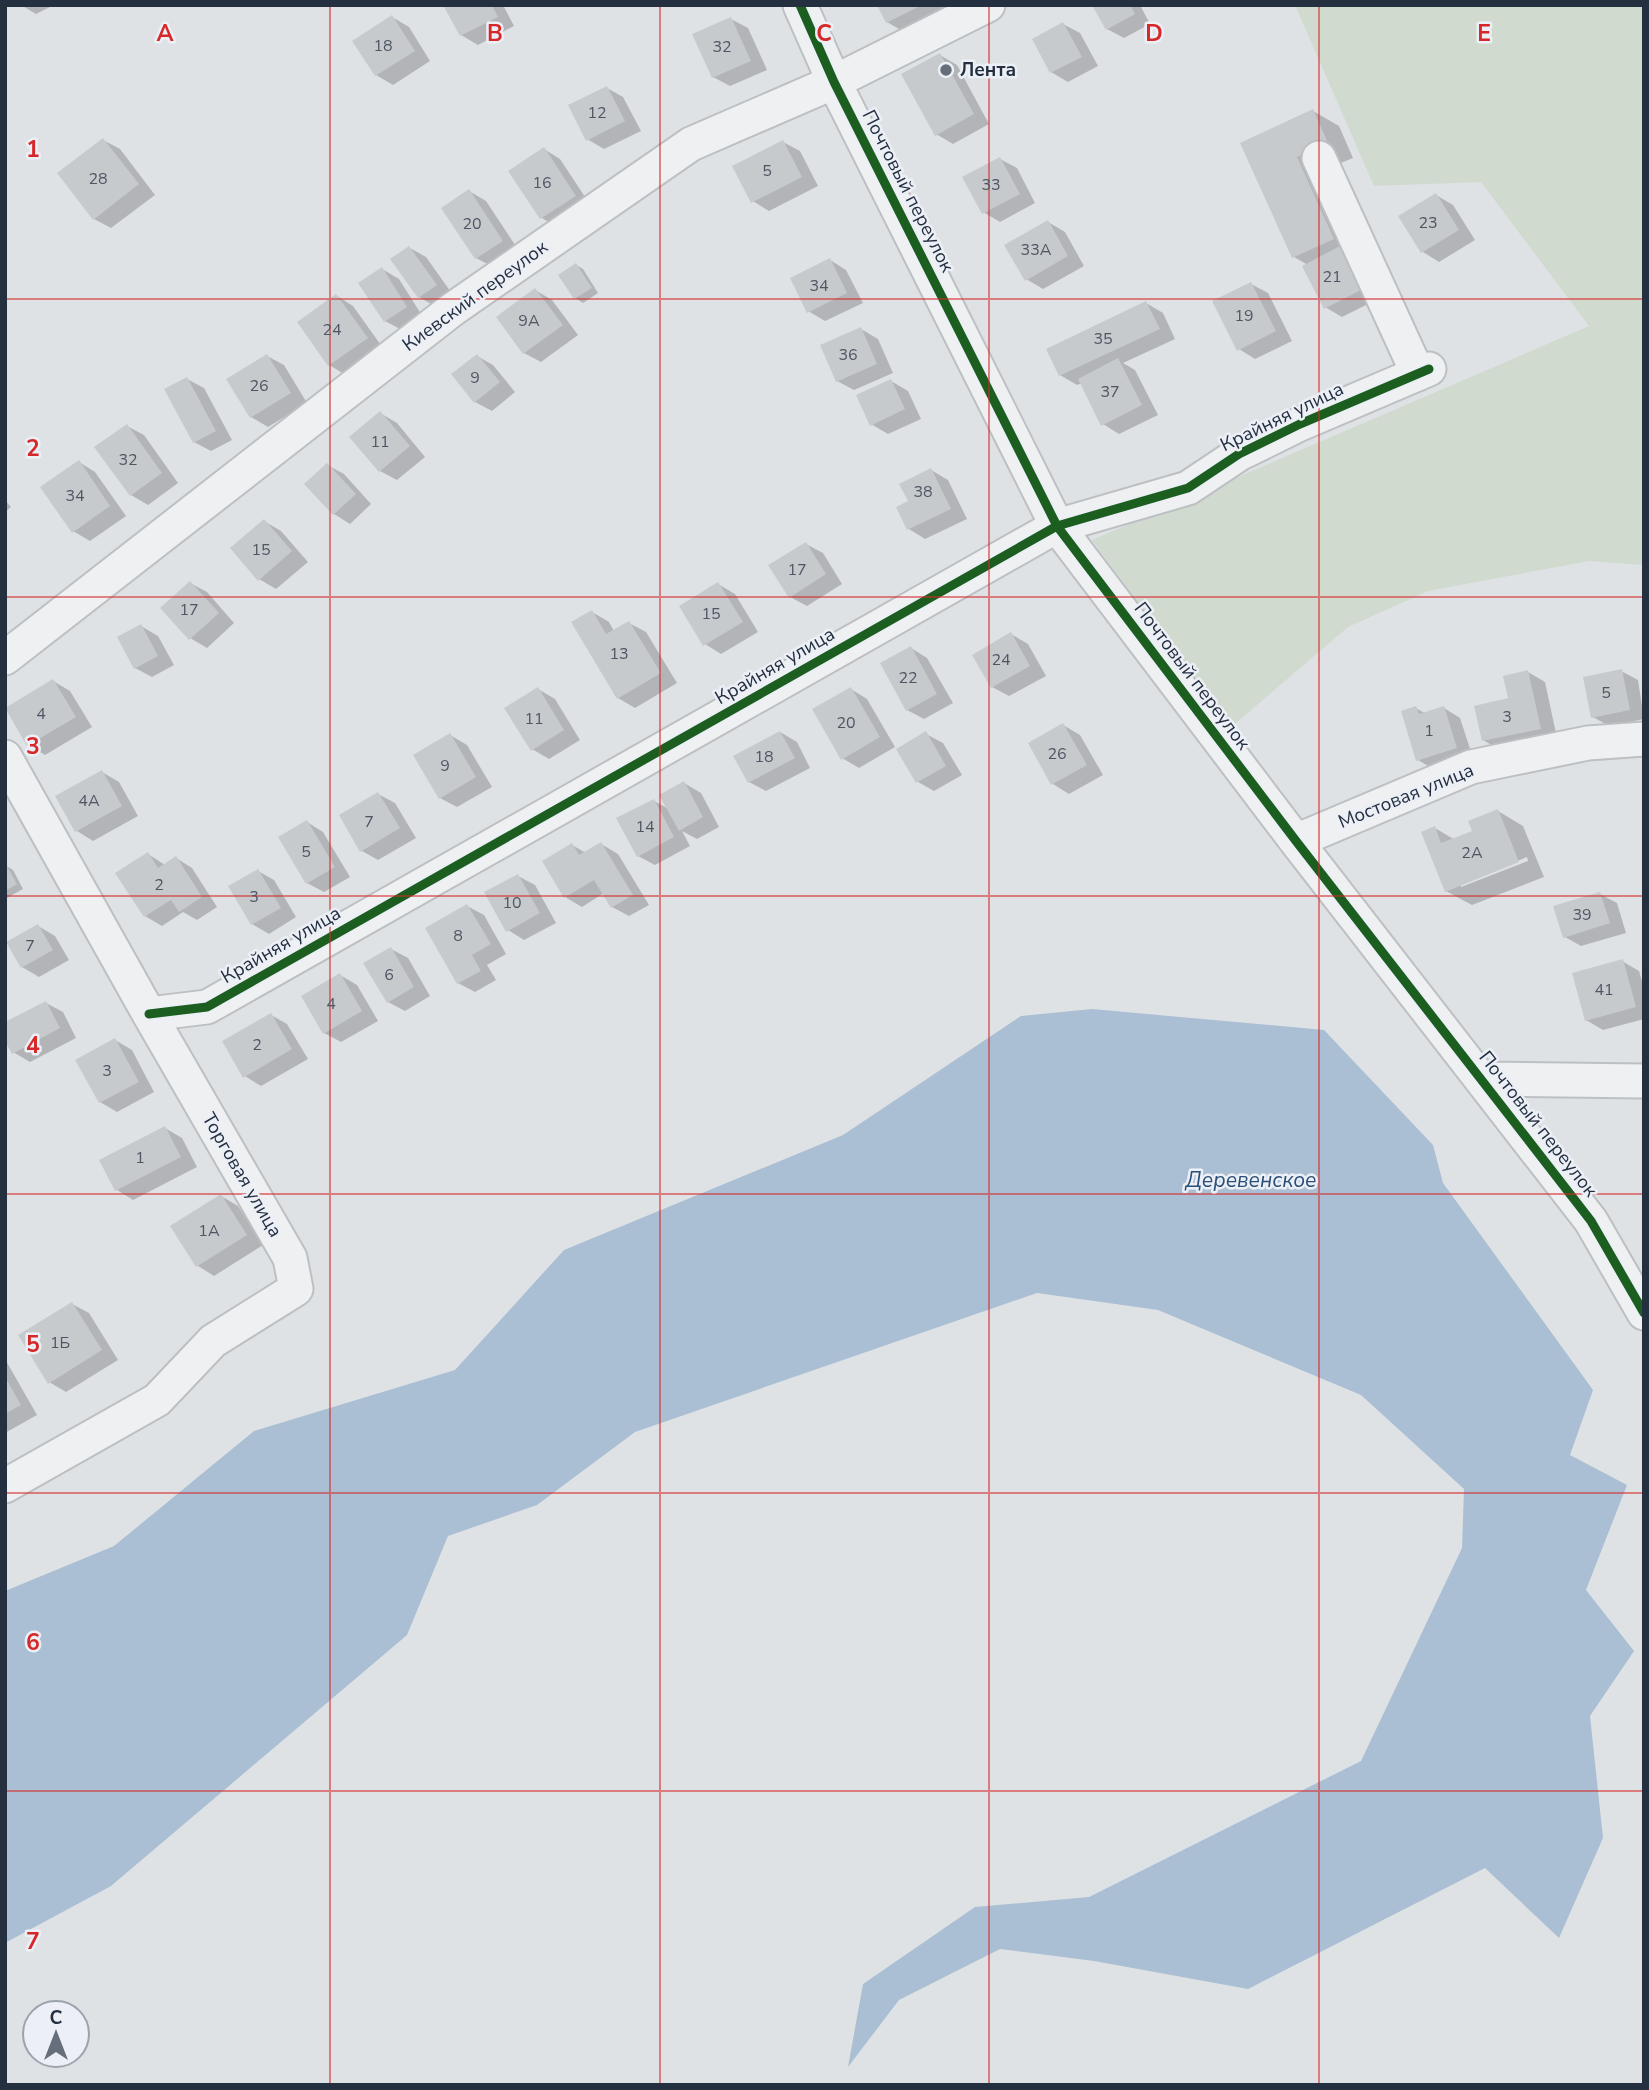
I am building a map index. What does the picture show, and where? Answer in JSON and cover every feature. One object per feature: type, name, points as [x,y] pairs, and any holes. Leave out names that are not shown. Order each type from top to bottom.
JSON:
[{"type":"street","name":"Почтовый переулок","points":[[800,5],[834,82],[1058,526],[1296,842],[1591,1221],[1644,1313]]},
{"type":"street","name":"Киевский переулок","points":[[5,658],[453,309],[691,145],[834,82],[988,5]]},
{"type":"street","name":"Крайняя улица","points":[[149,1014],[208,1007],[1058,526],[1188,488],[1239,454],[1300,424],[1424,372],[1319,158]]},
{"type":"street","name":"Мостовая улица","points":[[1296,842],[1471,767],[1588,743],[1644,740]]},
{"type":"street","name":"Торговая улица","points":[[5,757],[290,1258],[296,1289],[213,1341],[157,1400],[5,1486]]},
{"type":"street","points":[[1482,1079],[1644,1081]]},
{"type":"shaded area","points":[[1295,5],[1644,5],[1644,565],[1589,561],[1428,591],[1348,627],[1230,728],[1092,540],[1589,326],[1481,182],[1374,186]]},
{"type":"water","name":"Деревенское","points":[[1092,1009],[1324,1030],[1433,1145],[1443,1183],[1593,1390],[1570,1455],[1627,1485],[1586,1590],[1634,1651],[1590,1716],[1603,1838],[1559,1938],[1485,1868],[1248,1989],[1094,1961],[1000,1949],[899,2000],[848,2067],[863,1984],[975,1907],[1089,1897],[1361,1761],[1462,1548],[1464,1489],[1361,1395],[1158,1310],[1037,1293],[635,1432],[537,1505],[448,1536],[407,1635],[111,1886],[5,1943],[5,1591],[114,1546],[254,1431],[455,1370],[564,1250],[843,1135],[1021,1016]]},
{"type":"building","points":[[443,5],[492,5],[498,17],[460,36]]},
{"type":"building","points":[[877,5],[922,5],[886,23]]},
{"type":"building","points":[[1092,5],[1130,5],[1135,14],[1106,30]]},
{"type":"building","points":[[392,15],[415,51],[375,76],[352,41]]},
{"type":"building","points":[[731,17],[751,61],[712,78],[692,34]]},
{"type":"building","points":[[1063,22],[1082,57],[1050,73],[1032,39]]},
{"type":"building","points":[[940,53],[974,114],[935,136],[901,74]]},
{"type":"building","points":[[607,86],[625,121],[586,141],[568,105]]},
{"type":"building","points":[[1313,109],[1328,143],[1297,157],[1334,239],[1292,258],[1240,143]]},
{"type":"building","points":[[103,138],[139,184],[93,220],[57,173]]},
{"type":"building","points":[[783,140],[802,177],[751,203],[732,166]]},
{"type":"building","points":[[544,147],[576,196],[540,219],[508,171]]},
{"type":"building","points":[[1000,157],[1020,194],[982,214],[962,177]]},
{"type":"building","points":[[469,189],[503,241],[475,259],[441,208]]},
{"type":"building","points":[[1436,193],[1459,230],[1421,253],[1398,216]]},
{"type":"building","points":[[1048,220],[1068,256],[1025,281],[1004,245]]},
{"type":"building","points":[[409,246],[437,285],[418,298],[390,259]]},
{"type":"building","points":[[1340,246],[1363,289],[1324,309],[1302,266]]},
{"type":"building","points":[[830,258],[847,293],[807,313],[790,278]]},
{"type":"building","points":[[576,263],[592,288],[574,299],[558,275]]},
{"type":"building","points":[[382,267],[407,307],[384,322],[358,283]]},
{"type":"building","points":[[1251,282],[1276,331],[1237,351],[1212,301]]},
{"type":"building","points":[[535,288],[563,325],[523,354],[496,317]]},
{"type":"building","points":[[336,294],[368,338],[328,366],[297,322]]},
{"type":"building","points":[[1146,301],[1160,329],[1059,376],[1046,349]]},
{"type":"building","points":[[861,327],[877,364],[836,382],[820,345]]},
{"type":"building","points":[[267,354],[291,393],[250,418],[226,379]]},
{"type":"building","points":[[477,354],[500,382],[474,403],[451,374]]},
{"type":"building","points":[[1118,358],[1142,405],[1101,426],[1078,379]]},
{"type":"building","points":[[187,377],[216,431],[193,443],[164,389]]},
{"type":"building","points":[[891,379],[905,409],[870,426],[856,395]]},
{"type":"building","points":[[380,411],[410,446],[379,472],[349,437]]},
{"type":"building","points":[[127,424],[162,473],[130,496],[94,447]]},
{"type":"building","points":[[79,460],[110,506],[72,533],[40,487]]},
{"type":"building","points":[[327,463],[356,494],[333,515],[304,484]]},
{"type":"building","points":[[931,468],[951,509],[907,530],[896,507],[908,501],[899,484]]},
{"type":"building","points":[[264,519],[292,551],[258,581],[230,548]]},
{"type":"building","points":[[806,542],[826,574],[789,598],[768,565]]},
{"type":"building","points":[[190,581],[219,613],[189,640],[160,608]]},
{"type":"building","points":[[718,582],[743,622],[703,646],[679,606]]},
{"type":"building","points":[[592,610],[606,634],[629,621],[661,673],[617,699],[571,622]]},
{"type":"building","points":[[141,624],[158,656],[134,669],[117,637]]},
{"type":"building","points":[[1011,632],[1030,666],[991,688],[972,655]]},
{"type":"building","points":[[911,646],[937,694],[906,711],[880,663]]},
{"type":"building","points":[[1622,669],[1630,710],[1591,718],[1583,677]]},
{"type":"building","points":[[1528,670],[1541,729],[1482,741],[1474,706],[1508,698],[1503,676]]},
{"type":"building","points":[[53,679],[76,717],[27,746],[5,708]]},
{"type":"building","points":[[538,687],[564,730],[531,751],[504,708]]},
{"type":"building","points":[[851,687],[880,737],[841,760],[812,709]]},
{"type":"building","points":[[1416,706],[1419,714],[1444,706],[1457,748],[1416,761],[1401,711]]},
{"type":"building","points":[[1063,723],[1087,765],[1051,785],[1028,743]]},
{"type":"building","points":[[780,731],[795,758],[748,783],[733,756]]},
{"type":"building","points":[[926,731],[946,766],[916,783],[896,749]]},
{"type":"building","points":[[450,733],[476,777],[439,799],[413,755]]},
{"type":"building","points":[[102,770],[122,806],[75,832],[55,796]]},
{"type":"building","points":[[684,781],[703,817],[679,831],[659,795]]},
{"type":"building","points":[[378,792],[400,828],[360,852],[339,815]]},
{"type":"building","points":[[654,799],[674,837],[637,857],[616,818]]},
{"type":"building","points":[[1498,809],[1519,862],[1445,892],[1421,832],[1435,826],[1441,843],[1472,831],[1468,821]]},
{"type":"building","points":[[307,820],[335,867],[306,884],[278,837]]},
{"type":"building","points":[[601,842],[633,895],[611,908],[594,880],[564,898],[542,861],[572,843],[579,855]]},
{"type":"building","points":[[148,852],[158,868],[176,856],[202,897],[179,912],[171,900],[144,917],[115,873]]},
{"type":"building","points":[[5,863],[17,884],[5,891]]},
{"type":"building","points":[[258,869],[281,908],[251,925],[228,886]]},
{"type":"building","points":[[518,874],[540,913],[506,932],[484,892]]},
{"type":"building","points":[[1600,892],[1610,923],[1563,938],[1553,906]]},
{"type":"building","points":[[467,904],[491,944],[472,955],[481,971],[457,984],[425,928]]},
{"type":"building","points":[[38,924],[53,950],[21,968],[6,942]]},
{"type":"building","points":[[391,947],[414,987],[387,1003],[363,963]]},
{"type":"building","points":[[1623,959],[1636,1007],[1585,1021],[1572,973]]},
{"type":"building","points":[[340,973],[362,1011],[323,1034],[301,996]]},
{"type":"building","points":[[46,1001],[60,1028],[12,1054],[5,1041],[5,1022]]},
{"type":"building","points":[[271,1013],[292,1049],[243,1078],[222,1041]]},
{"type":"building","points":[[115,1038],[139,1082],[99,1103],[75,1060]]},
{"type":"building","points":[[165,1126],[181,1157],[115,1191],[99,1160]]},
{"type":"building","points":[[221,1194],[247,1235],[196,1267],[170,1226]]},
{"type":"building","points":[[72,1302],[102,1350],[48,1384],[18,1335]]},
{"type":"building","points":[[5,1377],[21,1405],[5,1414]]},
{"type":"cycle path","points":[[800,5],[834,82],[1057,526],[1296,841],[1591,1221],[1644,1313]]},
{"type":"cycle path","points":[[149,1014],[207,1007],[1057,526],[1188,488],[1239,454],[1300,424],[1429,369]]},
{"type":"place","name":"Лента","points":[[946,70]]}]
